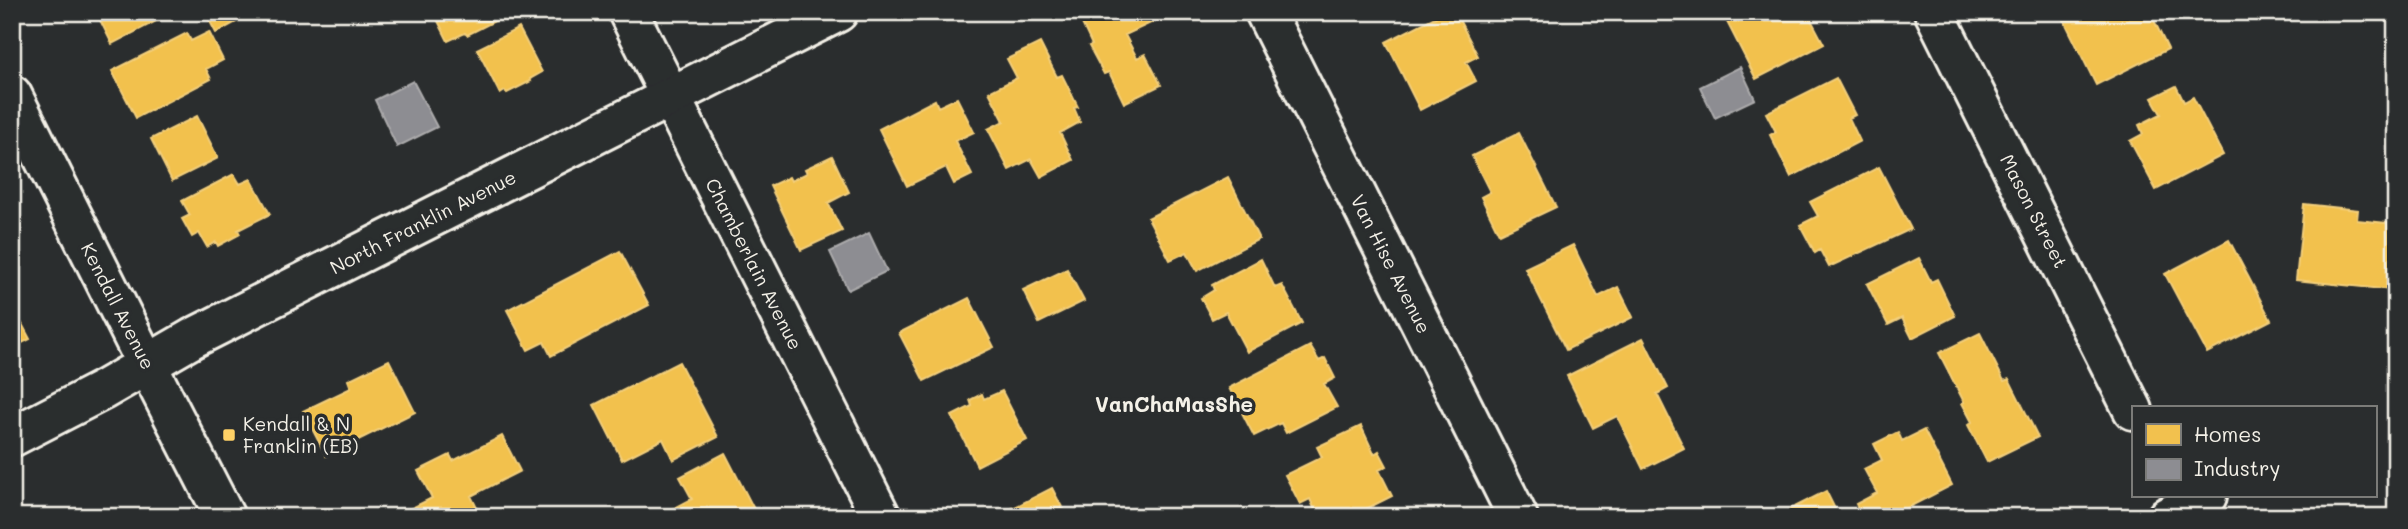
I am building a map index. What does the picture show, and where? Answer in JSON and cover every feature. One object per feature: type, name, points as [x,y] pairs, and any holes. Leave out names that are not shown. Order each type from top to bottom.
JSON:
[{"type":"street","name":"Chamberlain Avenue","points":[[628,12],[881,517]]},
{"type":"street","name":"North Franklin Avenue","points":[[12,437],[193,338],[838,12]]},
{"type":"street","name":"Van Hise Avenue","points":[[1265,12],[1518,517]]},
{"type":"street","name":"Mason Street","points":[[1934,12],[2132,408]]},
{"type":"street","name":"Kendall Avenue","points":[[12,95],[225,517]]},
{"type":"building: Homes","points":[[96,12],[154,12],[158,20],[112,44]]},
{"type":"building: Homes","points":[[205,12],[250,12],[251,14],[216,33]]},
{"type":"building: Homes","points":[[455,12],[512,12],[467,35],[465,33],[448,41],[438,21]]},
{"type":"building: Homes","points":[[1080,12],[1149,12],[1153,22],[1125,35],[1137,58],[1145,54],[1161,85],[1124,103],[1109,72],[1104,74],[1089,46],[1092,45],[1080,19],[1083,18]]},
{"type":"building: Homes","points":[[1445,12],[1455,12],[1478,56],[1466,62],[1476,81],[1420,110],[1386,42]]},
{"type":"building: Homes","points":[[1807,12],[1824,44],[1756,79],[1723,14]]},
{"type":"building: Homes","points":[[2060,12],[2150,12],[2168,49],[2096,85]]},
{"type":"building: Homes","points":[[519,28],[542,72],[530,79],[531,81],[500,94],[477,49]]},
{"type":"building: Homes","points":[[209,32],[223,60],[206,69],[211,79],[136,118],[112,71],[187,33],[191,41]]},
{"type":"building: Homes","points":[[1040,43],[1057,77],[1062,75],[1078,107],[1074,108],[1080,122],[1060,133],[1073,160],[1041,177],[1031,159],[1009,170],[988,129],[1004,121],[989,92],[1017,78],[1007,59]]},
{"type":"building: Homes","points":[[1836,78],[1855,115],[1849,118],[1860,141],[1791,177],[1770,135],[1776,132],[1766,113]]},
{"type":"building: Homes","points":[[2176,86],[2184,102],[2193,97],[2223,155],[2156,190],[2130,141],[2143,134],[2139,125],[2161,114],[2152,98]]},
{"type":"building: Homes","points":[[957,98],[974,132],[955,141],[972,175],[954,184],[946,167],[907,186],[879,129],[935,100],[938,107]]},
{"type":"building: Homes","points":[[197,116],[218,158],[172,181],[151,139]]},
{"type":"building: Homes","points":[[1519,133],[1556,207],[1499,234],[1481,197],[1490,192],[1472,156]]},
{"type":"building: Homes","points":[[832,156],[849,192],[828,203],[842,231],[801,250],[770,186],[789,177],[791,181],[807,173],[805,169]]},
{"type":"building: Homes","points":[[1879,167],[1911,229],[1829,267],[1820,250],[1815,253],[1800,225],[1818,216],[1810,202]]},
{"type":"building: Homes","points":[[234,174],[240,184],[251,179],[270,214],[238,230],[240,234],[218,246],[216,242],[207,247],[199,233],[192,237],[182,219],[190,215],[182,201]]},
{"type":"building: Homes","points":[[1228,177],[1259,239],[1197,271],[1187,252],[1170,260],[1148,218]]},
{"type":"building: Homes","points":[[2304,204],[2358,210],[2357,220],[2396,224],[2391,290],[2296,280]]},
{"type":"building: Homes","points":[[2229,240],[2271,320],[2207,353],[2165,274]]},
{"type":"building: Homes","points":[[1573,245],[1598,297],[1618,287],[1633,317],[1566,350],[1525,268]]},
{"type":"building: Homes","points":[[620,251],[649,305],[551,356],[544,342],[528,350],[507,310]]},
{"type":"building: Homes","points":[[1919,258],[1931,282],[1937,279],[1955,316],[1912,338],[1902,318],[1888,325],[1867,284]]},
{"type":"building: Homes","points":[[1261,259],[1275,288],[1282,285],[1302,323],[1247,352],[1226,312],[1212,319],[1201,298],[1214,290],[1212,285]]},
{"type":"building: Homes","points":[[1067,269],[1084,301],[1039,323],[1023,290]]},
{"type":"building: Homes","points":[[969,298],[994,347],[924,381],[899,333]]},
{"type":"building: Homes","points":[[12,305],[30,339],[12,348]]},
{"type":"building: Homes","points":[[1980,333],[2004,381],[2009,379],[2038,437],[1987,462],[1968,425],[1972,422],[1962,403],[1964,402],[1939,353]]},
{"type":"building: Homes","points":[[1643,338],[1668,388],[1657,394],[1684,448],[1643,469],[1617,416],[1593,428],[1567,376]]},
{"type":"building: Homes","points":[[1310,346],[1319,361],[1325,358],[1335,378],[1324,384],[1337,407],[1286,433],[1281,423],[1254,436],[1229,388]]},
{"type":"building: Homes","points":[[389,360],[415,412],[326,456],[303,411],[351,388],[348,380]]},
{"type":"building: Homes","points":[[679,362],[718,437],[673,460],[663,439],[622,460],[594,405]]},
{"type":"building: Homes","points":[[1002,391],[1027,440],[977,466],[952,416],[972,406],[970,400],[982,394],[984,399]]},
{"type":"building: Homes","points":[[1361,426],[1374,454],[1379,451],[1387,466],[1379,470],[1392,496],[1350,517],[1318,517],[1310,499],[1300,504],[1285,475],[1322,457],[1317,447]]},
{"type":"building: Homes","points":[[1924,430],[1952,485],[1903,510],[1905,517],[1862,517],[1856,504],[1877,493],[1864,469],[1882,460],[1874,444],[1898,432],[1902,441]]},
{"type":"building: Homes","points":[[502,436],[520,471],[471,496],[480,514],[473,517],[414,517],[410,509],[432,498],[418,471],[450,455],[453,461]]},
{"type":"building: Homes","points":[[725,453],[758,517],[658,517],[692,499],[680,477]]},
{"type":"building: Homes","points":[[1052,488],[1067,517],[1012,517],[1009,510]]},
{"type":"building: Homes","points":[[1826,491],[1839,517],[1780,517],[1779,515]]},
{"type":"building: Industry","points":[[1740,67],[1755,99],[1715,118],[1700,87]]},
{"type":"building: Industry","points":[[413,81],[437,127],[397,147],[375,100]]},
{"type":"building: Industry","points":[[869,233],[887,271],[848,290],[830,252]]},
{"type":"place","name":"Kendall & N Franklin (EB)","points":[[229,435]]},
{"type":"district","name":"VanChaMasShe","points":[[1174,405]]}]
